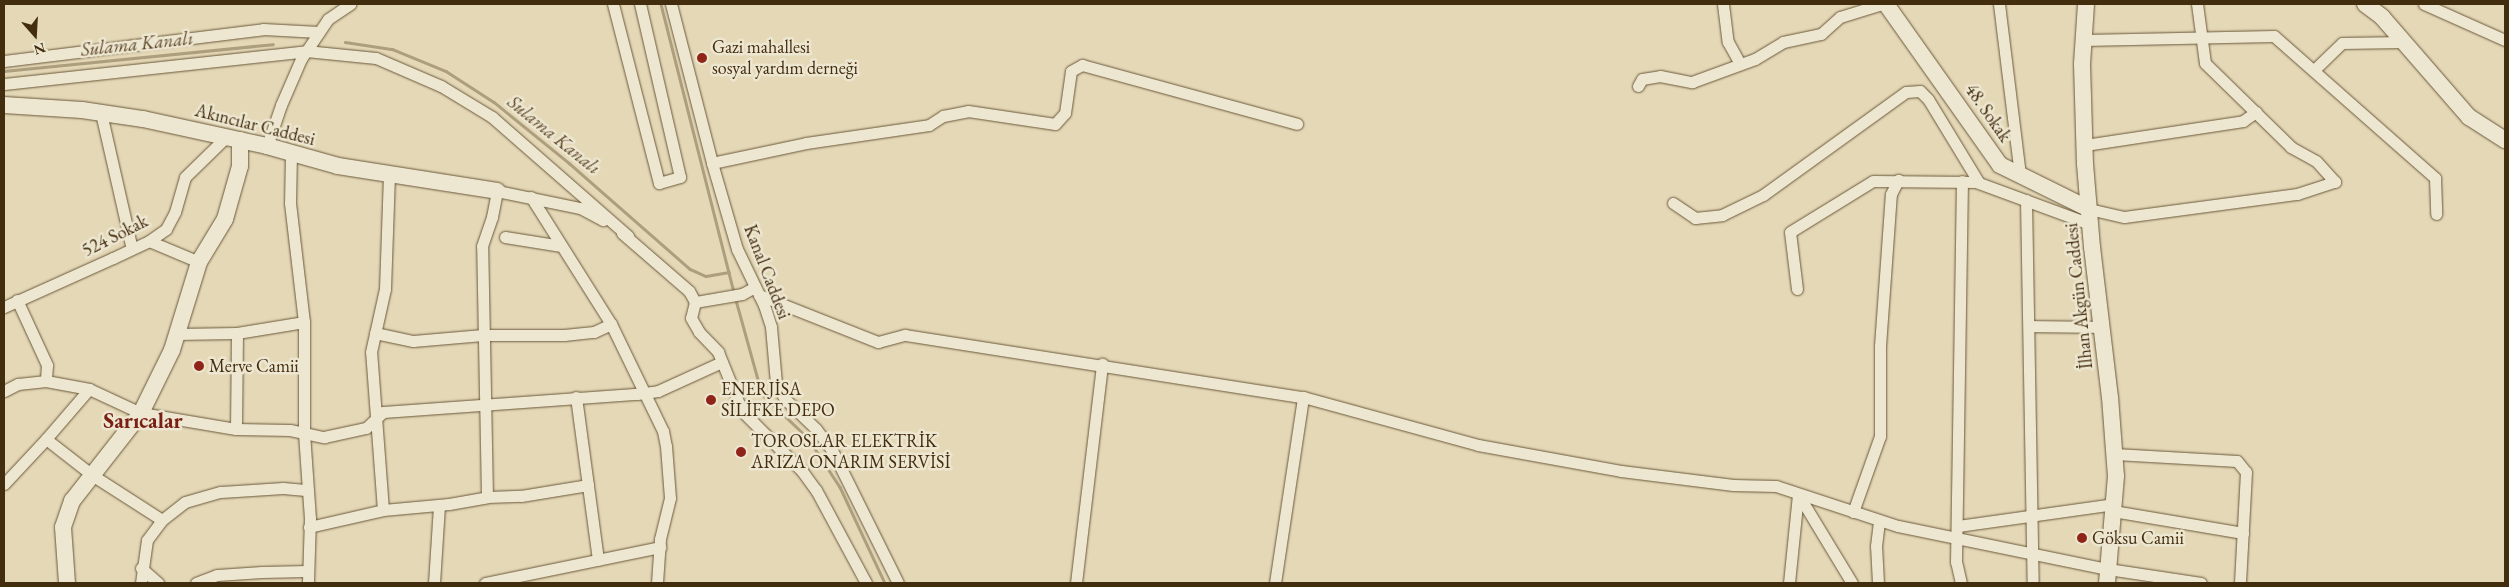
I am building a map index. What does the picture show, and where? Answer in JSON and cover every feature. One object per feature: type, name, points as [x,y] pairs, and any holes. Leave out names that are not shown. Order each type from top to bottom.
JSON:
[{"type":"street","points":[[613,4],[660,183],[680,177],[640,4]]},
{"type":"street","name":"Kanal Caddesi","points":[[670,4],[737,249],[757,291],[771,327],[772,364],[776,383],[785,399],[816,429],[832,450],[898,583]]},
{"type":"street","points":[[1723,4],[1728,42],[1740,64]]},
{"type":"street","points":[[1638,86],[1642,79],[1660,76],[1692,82],[1755,59],[1784,42],[1821,34],[1840,17],[1882,4]]},
{"type":"street","name":"48. Sokak","points":[[1886,4],[2000,165],[2090,216]]},
{"type":"street","points":[[1999,4],[2020,175]]},
{"type":"street","name":"İlhan Akgün Caddesi","points":[[2086,4],[2084,40],[2085,145],[2090,216],[2116,476],[2107,576]]},
{"type":"street","points":[[1797,289],[1790,232],[1873,181],[1979,183],[2026,200],[2090,216],[2124,217],[2297,194],[2335,182],[2316,161],[2291,147],[2205,62],[2200,37],[2197,4]]},
{"type":"street","points":[[2365,4],[2382,17],[2469,117],[2505,140]]},
{"type":"street","points":[[2424,4],[2505,40]]},
{"type":"street","points":[[268,146],[281,105],[306,51],[328,20],[343,6]]},
{"type":"street","points":[[4,61],[263,29],[319,32]]},
{"type":"street","points":[[2084,40],[2274,36],[2435,178],[2436,214]]},
{"type":"street","points":[[2314,70],[2342,43],[2403,42]]},
{"type":"street","points":[[4,84],[306,51],[376,58],[441,86],[492,116],[689,291],[695,302],[692,318],[699,332],[718,352],[742,411],[802,471],[816,490],[866,583]]},
{"type":"street","points":[[712,163],[816,142],[928,125],[943,116],[968,111],[1056,124],[1065,113],[1071,71],[1082,64],[1297,124]]},
{"type":"street","points":[[1673,203],[1695,218],[1722,215],[1763,195],[1906,92],[1920,91],[1928,98],[1979,183]]},
{"type":"street","name":"Akıncılar Caddesi","points":[[4,105],[101,113],[143,119],[268,146],[338,166],[497,191]]},
{"type":"street","points":[[2085,145],[2244,121],[2256,112]]},
{"type":"street","points":[[101,113],[132,249]]},
{"type":"street","points":[[67,583],[63,527],[72,502],[142,413],[172,350],[198,262],[225,219],[240,166],[233,139]]},
{"type":"street","name":"524 Sokak","points":[[4,307],[149,241],[166,230],[175,212],[185,177],[233,139]]},
{"type":"street","points":[[196,583],[217,575],[262,572],[307,577],[309,527],[304,433],[304,322],[290,203],[291,153]]},
{"type":"street","points":[[383,510],[371,352],[385,290],[389,175]]},
{"type":"street","points":[[1853,512],[1880,436],[1880,346],[1891,194],[1898,180]]},
{"type":"street","points":[[1961,583],[1956,562],[1962,182]]},
{"type":"street","points":[[487,497],[482,246],[492,217],[497,191],[580,208],[628,236]]},
{"type":"street","points":[[531,197],[611,324],[663,431],[670,498],[660,547],[657,583]]},
{"type":"street","points":[[2026,200],[2034,554],[2033,583]]},
{"type":"street","points":[[505,237],[561,246]]},
{"type":"street","points":[[149,241],[198,262]]},
{"type":"street","points":[[695,302],[757,291],[878,342],[905,335],[1102,364],[1303,397],[1478,445],[1621,470],[1733,485],[1776,486],[1879,520],[2034,554],[2107,576],[2198,581],[2201,583]]},
{"type":"street","points":[[17,300],[47,365],[46,381]]},
{"type":"street","points":[[176,334],[237,334],[304,322]]},
{"type":"street","points":[[375,333],[413,341],[483,335],[564,335],[594,332],[611,324]]},
{"type":"street","points":[[2029,326],[2102,327]]},
{"type":"street","points":[[236,429],[237,334]]},
{"type":"street","points":[[4,391],[18,384],[46,381],[89,389],[142,413],[236,429],[290,430],[324,438],[366,428],[383,412],[645,393],[667,387],[722,362]]},
{"type":"street","points":[[1076,583],[1102,364]]},
{"type":"street","points":[[4,484],[89,389]]},
{"type":"street","points":[[576,397],[598,560]]},
{"type":"street","points":[[1275,583],[1303,397]]},
{"type":"street","points":[[46,439],[92,475],[162,520]]},
{"type":"street","points":[[2115,454],[2237,461],[2246,472],[2240,583]]},
{"type":"street","points":[[309,527],[383,510],[439,505],[487,497],[521,496],[588,485]]},
{"type":"street","points":[[140,583],[147,540],[162,520],[185,502],[221,492],[283,488],[308,490]]},
{"type":"street","points":[[1789,583],[1798,494]]},
{"type":"street","points":[[1798,494],[1852,583]]},
{"type":"street","points":[[434,583],[439,505]]},
{"type":"street","points":[[1958,526],[2033,515],[2114,508],[2243,533]]},
{"type":"street","points":[[1878,583],[1876,546],[1879,520]]},
{"type":"street","points":[[485,583],[520,580],[598,560],[660,547]]},
{"type":"street","points":[[141,568],[158,583]]},
{"type":"waterway","points":[[661,4],[734,292]]},
{"type":"waterway","name":"Sulama Kanalı","points":[[345,42],[392,49],[446,71],[494,102],[569,163],[690,269],[706,276],[729,272]]},
{"type":"waterway","name":"Sulama Kanalı","points":[[4,71],[273,44]]},
{"type":"waterway","points":[[736,300],[762,394],[808,438],[840,487],[885,583]]},
{"type":"place","name":"Gazi mahallesi sosyal yardım derneği","points":[[702,58]]},
{"type":"place","name":"Merve Camii","points":[[199,366]]},
{"type":"place","name":"ENERJİSA SİLİFKE DEPO","points":[[711,400]]},
{"type":"place","name":"TOROSLAR ELEKTRİK ARIZA ONARIM SERVİSİ","points":[[741,452]]},
{"type":"place","name":"Göksu Camii","points":[[2082,538]]},
{"type":"district","name":"Sarıcalar","points":[[143,421]]}]
